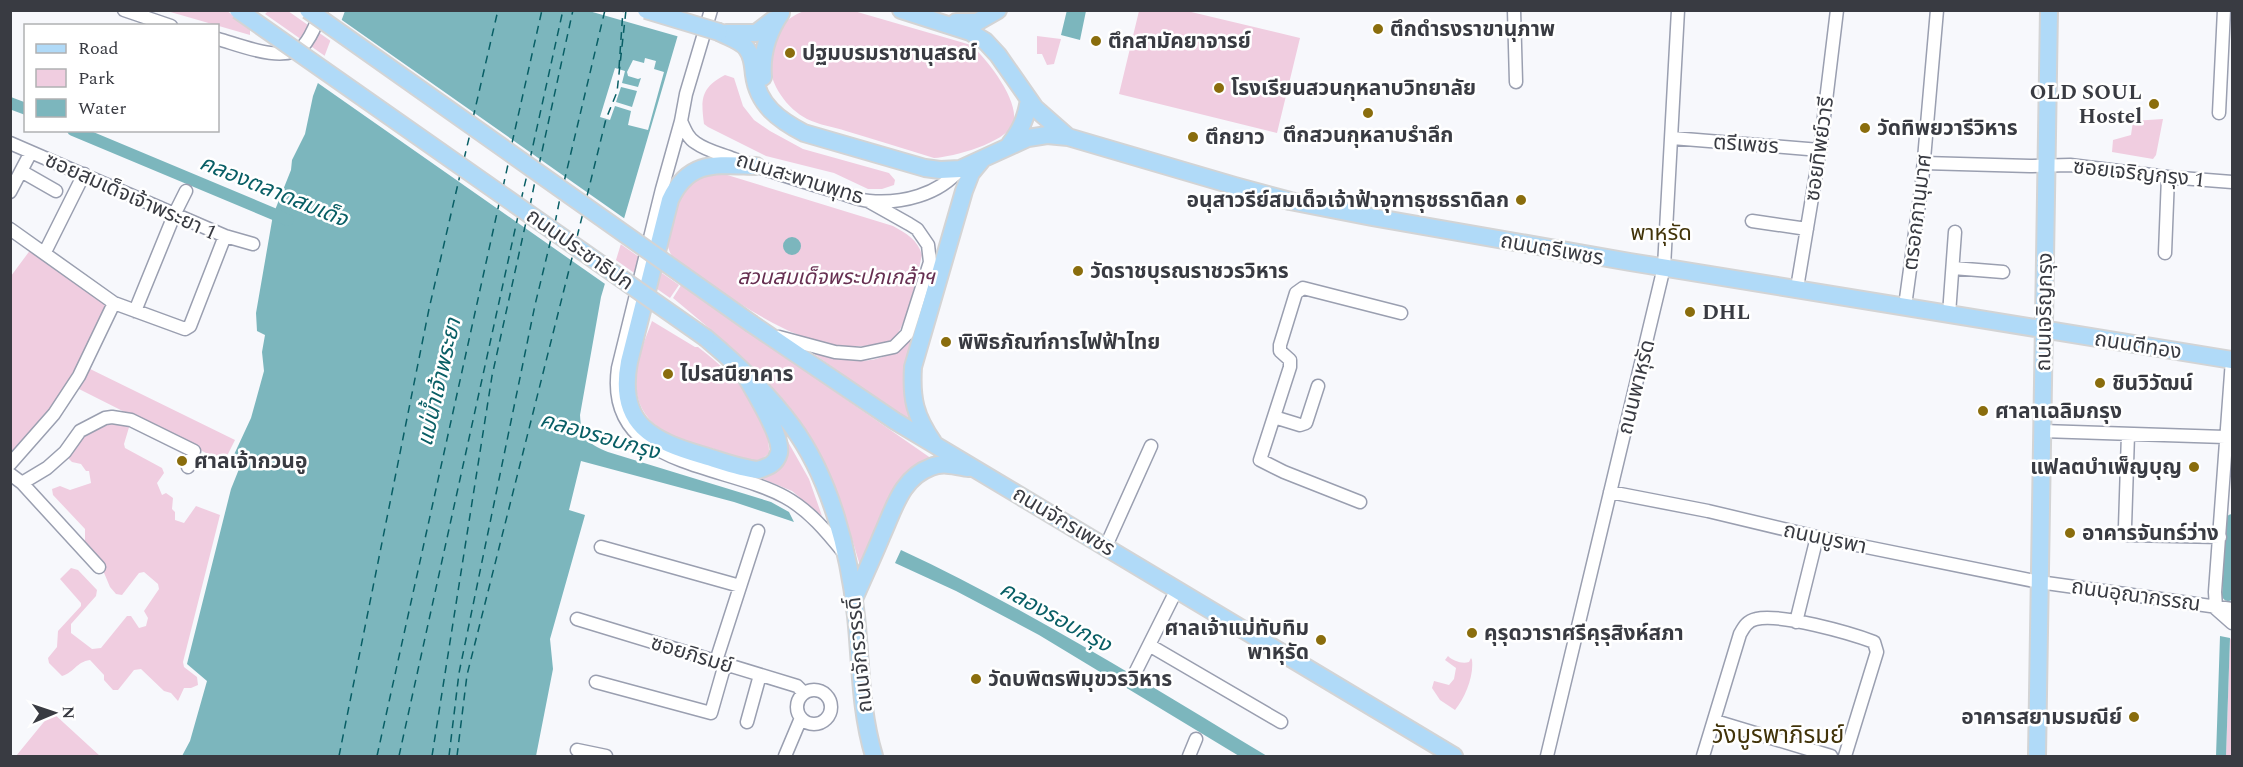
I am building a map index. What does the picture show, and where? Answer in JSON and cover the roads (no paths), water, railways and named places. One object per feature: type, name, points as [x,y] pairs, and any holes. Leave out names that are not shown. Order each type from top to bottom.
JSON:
[{"type":"main road","name":"ถนนประชาธิปก","points":[[238,10],[706,338],[742,370],[782,414],[808,452],[829,499],[844,554]]},
{"type":"main road","name":"ถนนประชาธิปก","points":[[308,10],[758,328],[895,421],[936,445]]},
{"type":"main road","points":[[646,10],[719,32],[746,46],[752,56],[758,90],[765,104],[786,123],[804,132],[925,168],[960,169]]},
{"type":"main road","points":[[901,10],[970,32],[985,41],[998,55],[1029,100],[1021,130],[1009,145]]},
{"type":"main road","points":[[937,21],[977,22],[998,10]]},
{"type":"main road","name":"ถนนเจริญกรุง","points":[[2037,756],[2049,10]]},
{"type":"main road","points":[[719,32],[756,33],[783,12]]},
{"type":"main road","points":[[783,12],[771,30],[766,43],[763,70],[768,93],[786,123]]},
{"type":"main road","name":"ถนนตรีเพชร","points":[[1029,100],[1068,137]]},
{"type":"main road","name":"ถนนตรีเพชร","points":[[1009,145],[1028,138],[1047,135],[1068,137],[1235,186],[1309,205],[2044,330]]},
{"type":"main road","name":"ถนนจักรเพชร","points":[[960,169],[1009,145]]},
{"type":"main road","name":"ถนนจักรเพชร","points":[[984,158],[971,173],[964,190],[913,367],[912,384],[915,407],[922,426],[936,445],[1454,756]]},
{"type":"main road","points":[[742,370],[780,446],[776,460],[767,468],[758,470],[679,449],[659,441],[643,428],[628,402],[626,382],[628,362],[674,191],[686,176],[701,167],[756,166]]},
{"type":"main road","name":"ถนนตีทอง","points":[[2044,330],[2232,360]]},
{"type":"main road","points":[[854,599],[895,503],[907,483],[920,473],[941,464],[975,469]]},
{"type":"main road","name":"ถนนจักรวรรดิ์","points":[[844,554],[854,599],[859,676],[865,721],[874,756]]},
{"type":"street","points":[[124,10],[165,24]]},
{"type":"street","points":[[219,39],[276,54],[292,52],[303,46],[311,36],[321,10]]},
{"type":"street","points":[[711,10],[686,94],[681,121],[659,200],[618,368],[617,392],[623,415],[644,441],[668,457],[765,488],[785,497],[809,514],[844,554]]},
{"type":"street","points":[[1514,10],[1516,82]]},
{"type":"street","name":"ถนนพาหุรัด","points":[[1547,756],[1664,267],[1678,10]]},
{"type":"street","name":"ซอยทิพย์วารี","points":[[1797,288],[1820,150],[1837,10]]},
{"type":"street","name":"ตรอกภานุมาศ","points":[[1905,306],[1924,163],[1938,10]]},
{"type":"street","points":[[2219,114],[2224,10]]},
{"type":"street","name":"ถนนสะพานพุทธ","points":[[681,121],[685,132],[697,144],[756,166],[868,201],[898,200],[922,195],[942,186],[960,169]]},
{"type":"street","name":"ตรีเพชร","points":[[1672,138],[1820,150]]},
{"type":"street","name":"ซอยสมเด็จเจ้าพระยา 1","points":[[10,143],[225,236],[190,326],[185,329],[135,311]]},
{"type":"street","points":[[10,192],[31,152]]},
{"type":"street","name":"ซอยเจริญกรุง 1","points":[[1924,163],[2070,165],[2232,182]]},
{"type":"street","points":[[21,171],[56,190]]},
{"type":"street","points":[[45,252],[84,174]]},
{"type":"street","points":[[2165,253],[2168,177]]},
{"type":"street","points":[[11,229],[114,303],[135,311],[186,191]]},
{"type":"street","points":[[758,328],[814,347],[835,352],[861,354],[894,347],[907,334],[930,262],[928,244],[916,229],[868,201]]},
{"type":"street","points":[[1752,221],[1807,229]]},
{"type":"street","points":[[1949,314],[1955,232]]},
{"type":"street","points":[[225,236],[253,244]]},
{"type":"street","points":[[1953,267],[2003,272]]},
{"type":"street","points":[[1360,502],[1284,472],[1260,459],[1290,366],[1290,360],[1280,351],[1280,345],[1296,293],[1303,288],[1401,313]]},
{"type":"street","points":[[10,464],[54,414],[79,376],[114,303]]},
{"type":"street","points":[[2232,360],[2214,606],[2232,623]]},
{"type":"street","points":[[1274,417],[1300,425],[1306,423],[1318,386]]},
{"type":"street","points":[[22,483],[56,460],[80,431],[105,418],[112,417],[131,420],[194,451],[188,468]]},
{"type":"street","points":[[2042,430],[2225,437]]},
{"type":"street","points":[[2128,434],[2126,532],[2131,536],[2220,537]]},
{"type":"street","points":[[1106,546],[1151,446]]},
{"type":"street","points":[[10,474],[22,483],[99,567]]},
{"type":"street","name":"ถนนบูรพา","points":[[1610,492],[2039,582]]},
{"type":"street","points":[[596,682],[711,712],[720,662],[740,586],[758,531]]},
{"type":"street","points":[[1796,622],[1816,537]]},
{"type":"street","points":[[601,547],[740,586]]},
{"type":"street","name":"ถนนอุณากรรณ","points":[[2039,582],[2232,609]]},
{"type":"street","points":[[1136,671],[1177,590]]},
{"type":"street","points":[[1703,756],[1740,634],[1745,624],[1755,619],[1771,618],[1856,635],[1874,642],[1877,652],[1845,756]]},
{"type":"street","name":"ซอยภิรมย์","points":[[577,619],[797,686],[804,693]]},
{"type":"street","points":[[1149,645],[1281,722]]},
{"type":"street","points":[[747,722],[760,675]]},
{"type":"street","points":[[815,689],[826,694],[831,703],[831,709],[822,723],[810,724],[801,717],[797,707],[800,696],[804,693],[815,689]]},
{"type":"street","points":[[785,756],[801,717]]},
{"type":"street","points":[[1715,721],[1831,756]]},
{"type":"street","points":[[1189,756],[1196,739]]},
{"type":"street","points":[[577,750],[606,756]]},
{"type":"water","points":[[1067,10],[1086,11],[1080,40],[1061,35]]},
{"type":"water","name":"แม่น้ำเจ้าพระยา","points":[[345,11],[685,11],[601,297],[580,415],[582,429],[587,439],[601,449],[771,502],[789,512],[794,522],[734,502],[581,461],[569,510],[585,515],[550,639],[553,669],[536,756],[182,756],[190,741],[207,681],[187,664],[231,489],[239,469],[232,459],[251,418],[264,371],[262,352],[265,335],[257,331],[256,313],[273,215],[291,170],[292,160],[305,134],[313,96]]},
{"type":"water","points":[[792,237],[798,240],[801,246],[798,252],[792,255],[786,252],[783,246],[786,240]]},
{"type":"water","name":"คลองรอบกรุง","points":[[901,550],[1041,622],[1267,756],[1239,756],[1039,635],[956,591],[895,563]]},
{"type":"water","points":[[2220,636],[2230,638],[2226,756],[2216,756]]},
{"type":"waterway","name":"คลองตลาดสมเด็จ","points":[[10,103],[24,108]]},
{"type":"waterway","name":"คลองตลาดสมเด็จ","points":[[78,132],[288,220]]},
{"type":"waterway","points":[[2228,595],[2232,520]]},
{"type":"place","name":"ตึกดำรงราขานุภาพ","points":[[1378,29]]},
{"type":"place","name":"ตึกสามัคยาจารย์","points":[[1096,41]]},
{"type":"place","name":"ปฐมบรมราชานุสรณ์","points":[[790,53]]},
{"type":"place","name":"โรงเรียนสวนกุหลาบวิทยาลัย","points":[[1219,88]]},
{"type":"place","name":"OLD SOUL Hostel","points":[[2154,104]]},
{"type":"place","name":"ตึกสวนกุหลาบรำลึก","points":[[1368,113]]},
{"type":"place","name":"วัดทิพยวารีวิหาร","points":[[1865,128]]},
{"type":"place","name":"ตึกยาว","points":[[1193,137]]},
{"type":"place","name":"อนุสาวรีย์สมเด็จเจ้าฟ้าจุฑาธุชธราดิลก","points":[[1521,200]]},
{"type":"place","name":"วัดราชบุรณราชวรวิหาร","points":[[1078,271]]},
{"type":"place","name":"DHL","points":[[1690,312]]},
{"type":"place","name":"พิพิธภัณฑ์การไฟฟ้าไทย","points":[[946,342]]},
{"type":"place","name":"ไปรสนียาคาร","points":[[668,374]]},
{"type":"place","name":"ชินวิวัฒน์","points":[[2100,383]]},
{"type":"place","name":"ศาลาเฉลิมกรุง","points":[[1983,411]]},
{"type":"place","name":"ศาลเจ้ากวนอู","points":[[182,461]]},
{"type":"place","name":"แฟลตบำเพ็ญบุญ","points":[[2194,467]]},
{"type":"place","name":"อาคารจันทร์ว่าง","points":[[2070,533]]},
{"type":"place","name":"คุรุดวาราศรีคุรุสิงห์สภา","points":[[1472,633]]},
{"type":"place","name":"ศาลเจ้าแม่ทับทิม พาหุรัด","points":[[1321,640]]},
{"type":"place","name":"วัดบพิตรพิมุขวรวิหาร","points":[[976,679]]},
{"type":"place","name":"อาคารสยามรมณีย์","points":[[2134,717]]},
{"type":"district","name":"พาหุรัด","points":[[1661,232]]},
{"type":"district","name":"วังบูรพาภิรมย์","points":[[1778,735]]},
{"type":"park label","name":"สวนสมเด็จพระปกเกล้าฯ","points":[[836,277]]}]
